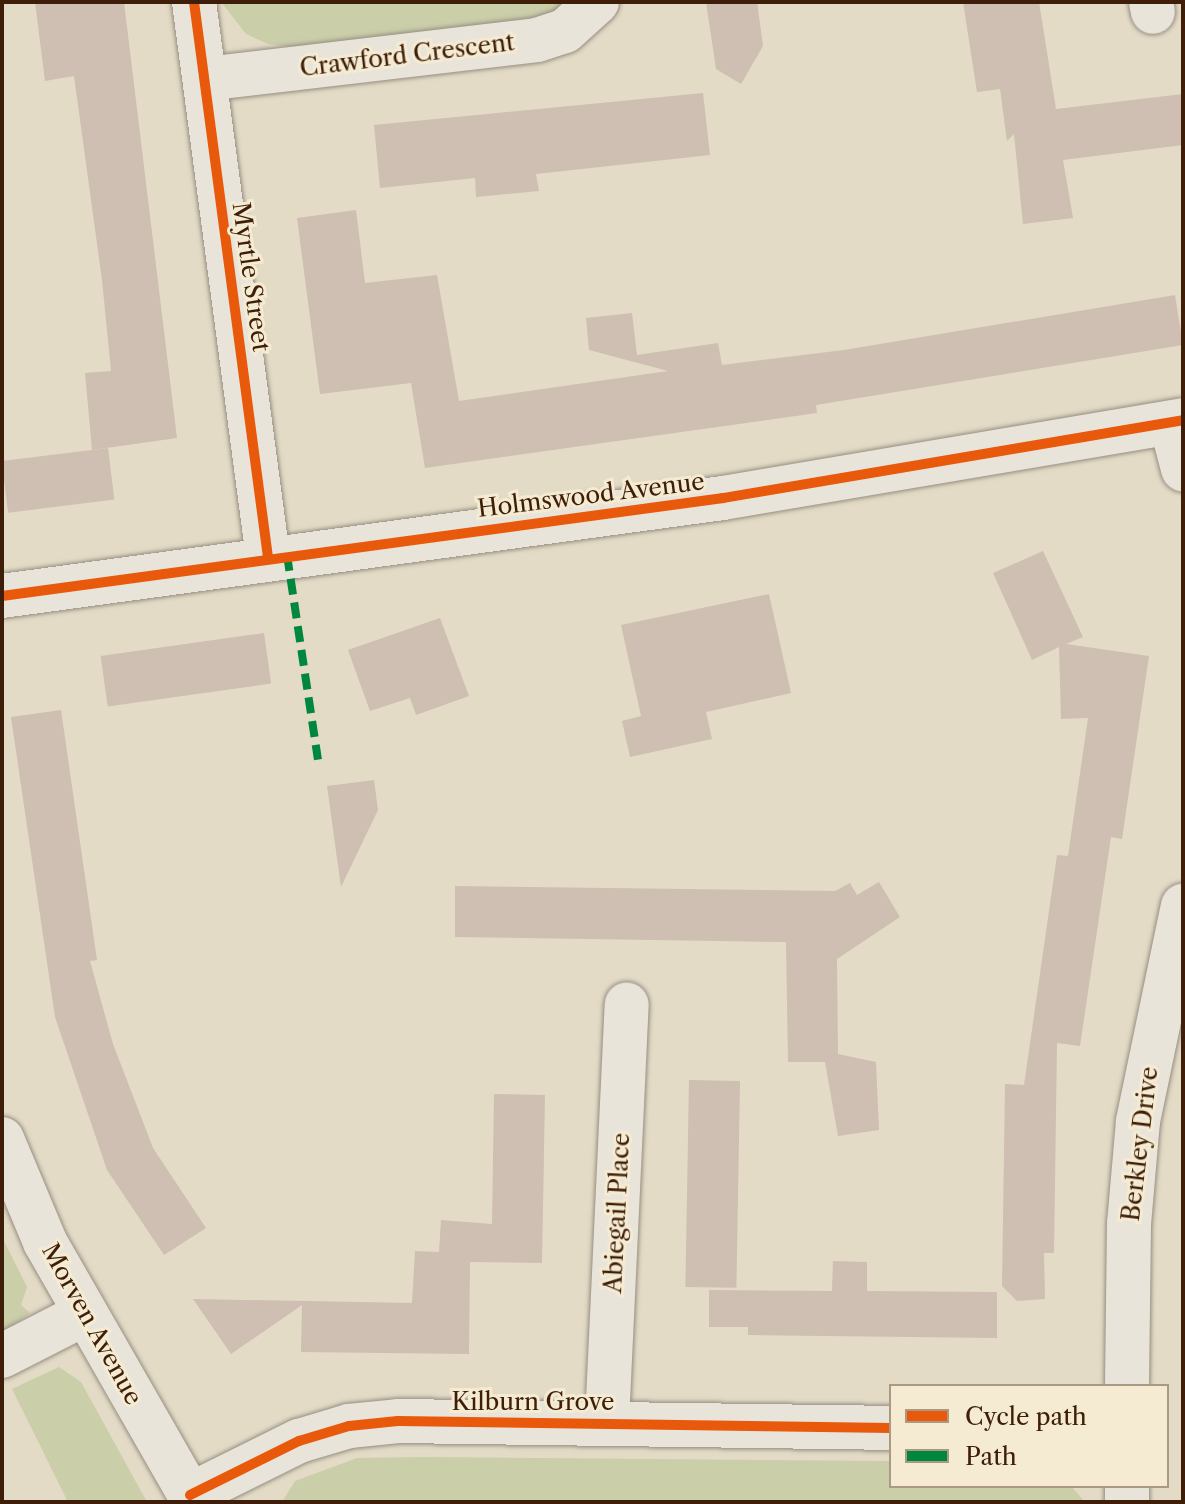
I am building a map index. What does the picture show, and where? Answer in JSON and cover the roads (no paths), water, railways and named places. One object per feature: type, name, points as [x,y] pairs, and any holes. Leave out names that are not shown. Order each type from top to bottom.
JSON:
[{"type":"street","name":"Myrtle Street","points":[[194,2],[268,557]]},
{"type":"street","name":"Crawford Crescent","points":[[205,79],[537,40],[565,31],[597,2]]},
{"type":"street","name":"Holmswood Avenue","points":[[2,596],[268,557],[723,498],[1177,421]]},
{"type":"street","points":[[1177,421],[1183,469]]},
{"type":"street","name":"Berkley Drive","points":[[1127,1384],[1129,1224],[1138,1121],[1183,906]]},
{"type":"street","name":"Abiegail Place","points":[[607,1422],[627,1004]]},
{"type":"street","name":"Morven Avenue","points":[[2,1139],[45,1242],[192,1499]]},
{"type":"street","points":[[2,1356],[84,1314]]},
{"type":"street","name":"Kilburn Grove","points":[[192,1499],[287,1446],[349,1426],[607,1422],[889,1428]]}]
